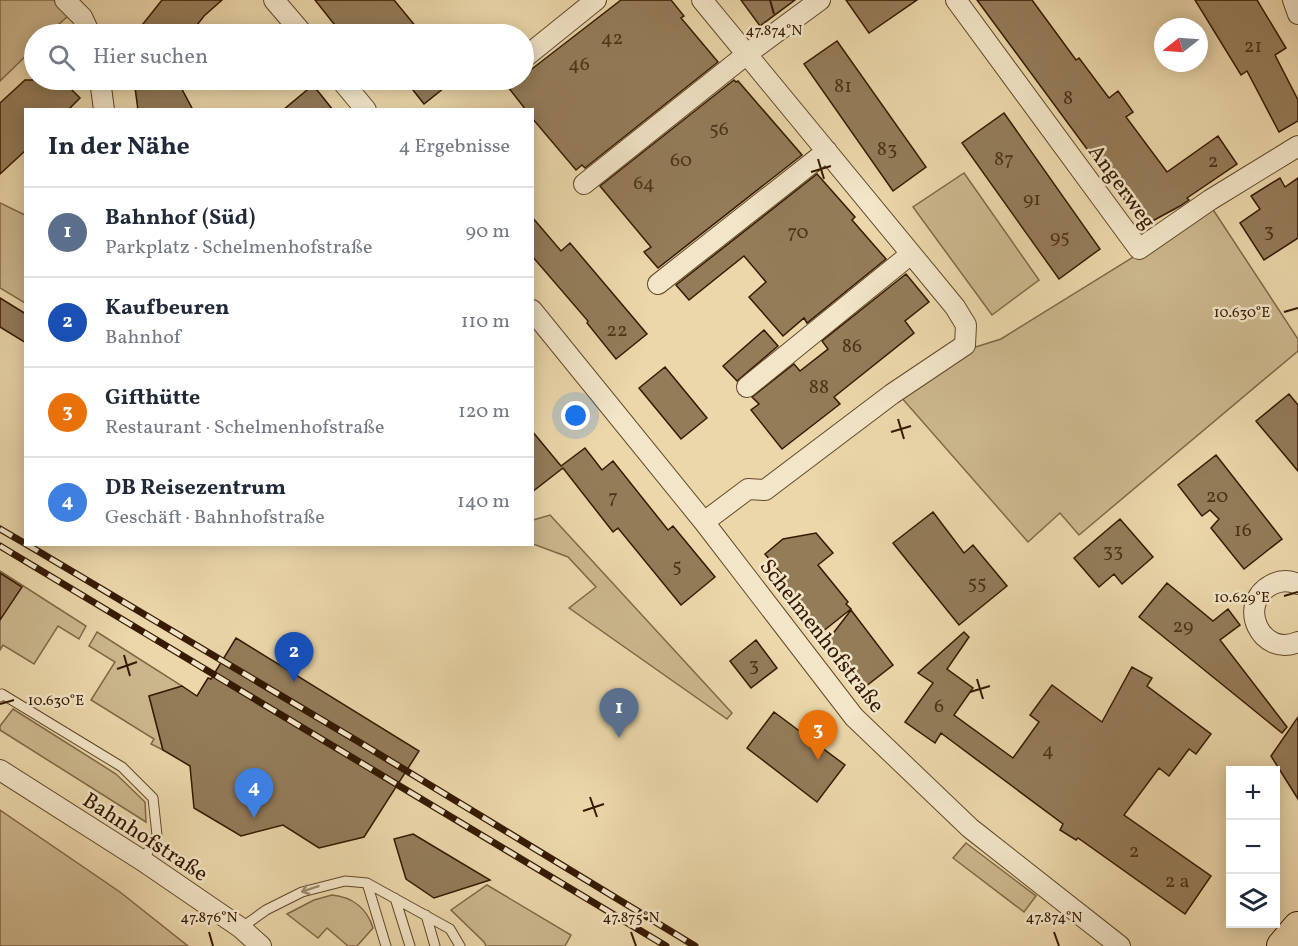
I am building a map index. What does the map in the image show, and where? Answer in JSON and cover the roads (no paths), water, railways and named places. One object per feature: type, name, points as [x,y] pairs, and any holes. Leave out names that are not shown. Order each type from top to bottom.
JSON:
[{"type":"main road","points":[[1282,946],[1298,927]]},
{"type":"street","points":[[65,0],[82,17],[85,24]]},
{"type":"street","points":[[274,0],[294,24]]},
{"type":"street","points":[[534,50],[596,0]]},
{"type":"street","points":[[702,0],[955,307],[966,325],[965,345],[892,394],[765,490],[748,489],[704,522]]},
{"type":"street","points":[[584,184],[747,54],[820,0]]},
{"type":"street","name":"Angerweg","points":[[956,0],[1139,249],[1210,200],[1298,146]]},
{"type":"street","points":[[1293,0],[1298,14]]},
{"type":"street","points":[[101,90],[104,108]]},
{"type":"street","points":[[349,90],[364,108]]},
{"type":"street","points":[[658,284],[827,151]]},
{"type":"street","points":[[747,387],[911,254]]},
{"type":"street","name":"Schelmenhofstraße","points":[[534,312],[704,522],[854,717],[970,828],[1120,946]]},
{"type":"street","points":[[1297,582],[1274,583],[1265,588],[1258,596],[1253,617],[1263,636],[1272,642],[1283,645],[1298,642]]},
{"type":"street","name":"Bahnhofstraße","points":[[0,770],[143,861],[241,928],[261,946]]},
{"type":"lane","points":[[0,697],[2,694],[122,767],[153,798],[157,835],[143,861]]},
{"type":"lane","points":[[241,928],[266,910],[302,892],[345,880],[367,883],[426,915],[450,929],[460,946]]},
{"type":"lane","points":[[367,883],[386,946]]},
{"type":"lane","points":[[395,898],[410,946]]},
{"type":"lane","points":[[426,915],[435,946]]},
{"type":"railway","points":[[0,529],[24,543]]},
{"type":"railway","points":[[0,546],[666,946]]},
{"type":"railway","points":[[29,546],[695,946]]},
{"type":"place","name":"Kaufbeuren","points":[[294,682]]},
{"type":"place","name":"Bahnhof (Süd)","points":[[619,738]]},
{"type":"place","name":"Gifthütte","points":[[818,760]]},
{"type":"place","name":"DB Reisezentrum","points":[[254,818]]}]
